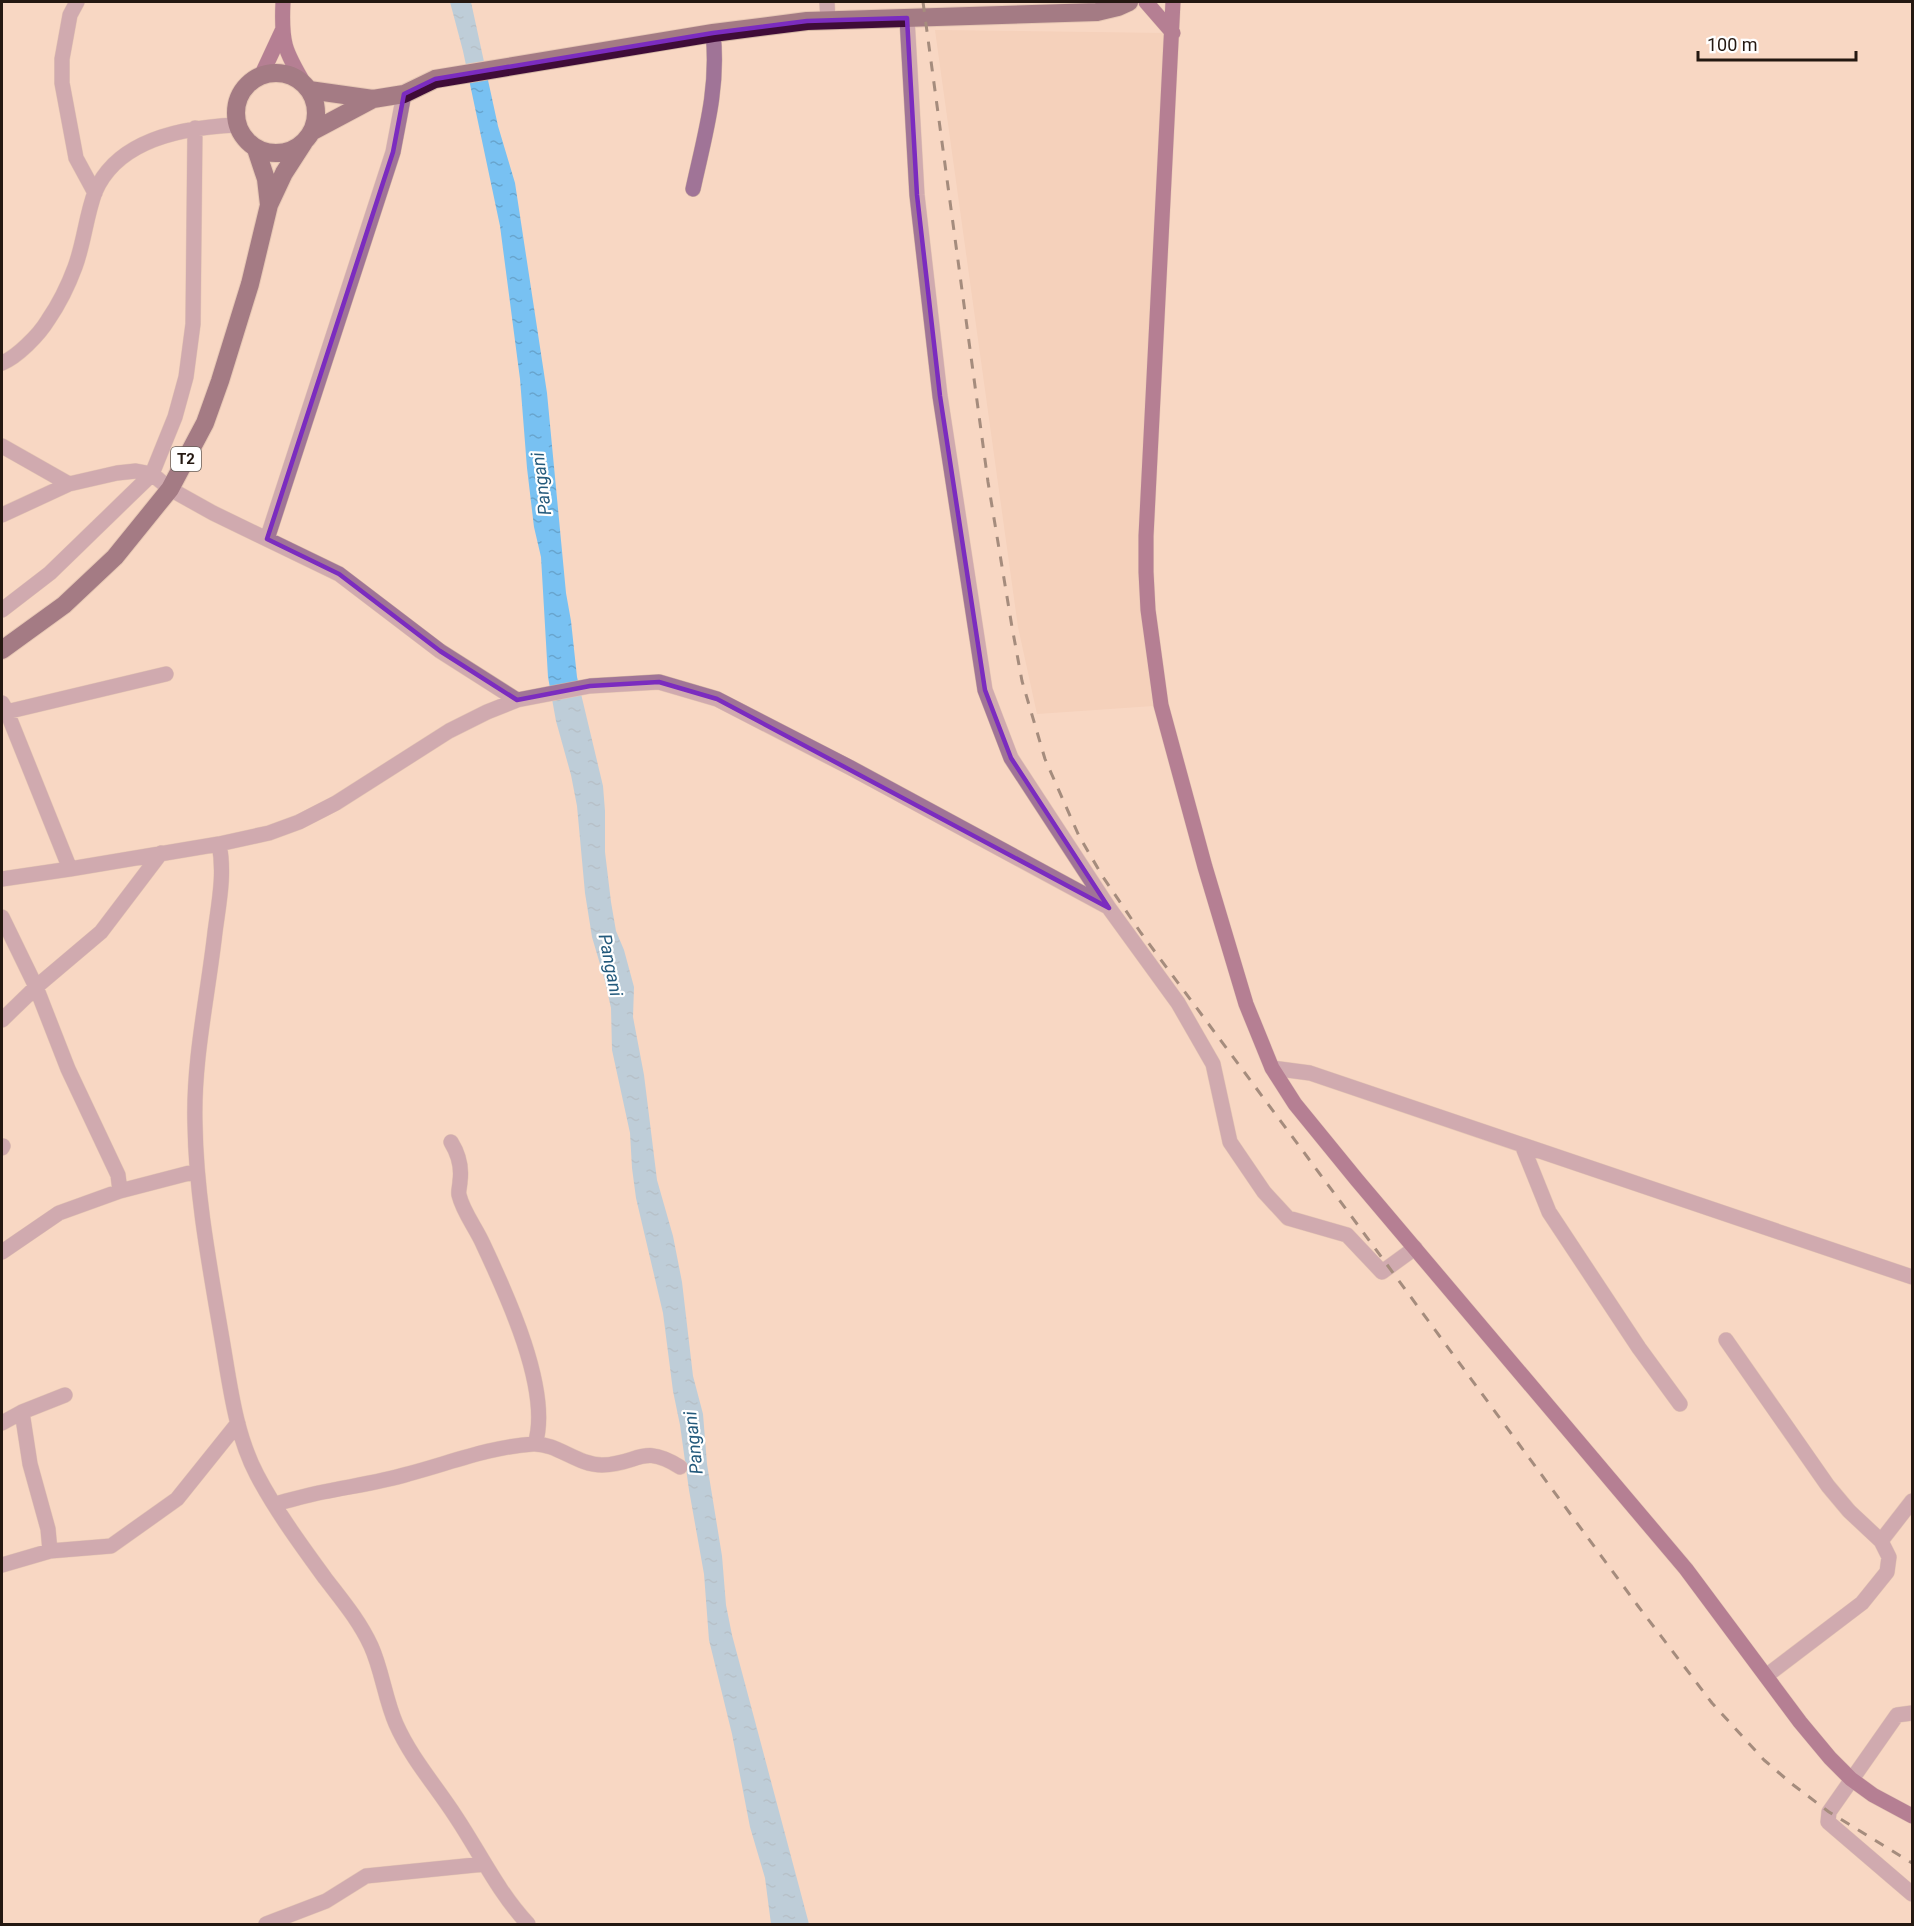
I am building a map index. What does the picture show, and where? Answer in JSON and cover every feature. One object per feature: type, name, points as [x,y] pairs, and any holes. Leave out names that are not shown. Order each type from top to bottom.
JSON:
[{"type":"highway","name":"T2","points":[[262,74],[278,72],[292,76],[307,87],[373,99],[404,94],[435,79],[713,33],[807,21],[1097,12],[1129,2]]},
{"type":"highway","points":[[237,125],[235,109],[239,94],[249,82],[262,74]]},
{"type":"highway","name":"T2","points":[[2,650],[72,598],[115,557],[170,489],[205,423],[220,381],[250,284],[269,205],[284,173],[308,137],[315,121],[316,110],[307,87]]},
{"type":"highway","name":"T2","points":[[237,125],[244,139],[256,149],[268,153],[281,153],[293,149],[308,137],[373,99]]},
{"type":"highway","name":"T2","points":[[256,149],[266,179],[269,205]]},
{"type":"main road","points":[[284,2],[282,31],[287,53],[307,87]]},
{"type":"main road","points":[[1146,2],[1173,33]]},
{"type":"main road","points":[[1173,2],[1146,536],[1148,610],[1164,716],[1205,867],[1246,1004],[1272,1068],[1295,1104],[1686,1569],[1800,1722],[1830,1758],[1851,1779],[1873,1795],[1912,1816]]},
{"type":"main road","points":[[262,74],[282,31]]},
{"type":"street","points":[[78,2],[70,15],[62,59],[62,83],[76,158],[95,193]]},
{"type":"street","points":[[826,2],[828,21]]},
{"type":"street","points":[[906,18],[917,195],[940,396],[985,690],[1011,758],[1109,908],[1178,1003],[1214,1064],[1230,1142],[1264,1192],[1288,1218],[1347,1235],[1382,1272],[1415,1248]]},
{"type":"street","points":[[693,189],[714,87],[716,62],[713,33]]},
{"type":"street","points":[[267,539],[393,152],[404,94]]},
{"type":"street","points":[[2,363],[40,332],[58,305],[75,267],[95,193],[102,179],[126,155],[164,135],[195,128],[237,125]]},
{"type":"street","points":[[2,610],[50,573],[152,474],[178,407],[186,378],[193,324],[195,128]]},
{"type":"street","points":[[2,446],[69,484]]},
{"type":"street","points":[[2,515],[69,484],[117,473],[136,471],[152,474],[170,489],[213,513],[339,574],[440,651],[517,700]]},
{"type":"street","points":[[70,869],[4,709],[166,674]]},
{"type":"street","points":[[2,879],[219,844],[269,833],[299,822],[336,803],[449,731],[517,700],[590,686],[659,682],[717,699],[851,768],[1109,908]]},
{"type":"street","points":[[219,844],[222,862],[221,888],[197,1077],[194,1120],[197,1171],[213,1284],[238,1423],[257,1475],[301,1546],[358,1622],[372,1647],[395,1722],[411,1752],[510,1904],[528,1924]]},
{"type":"street","points":[[2,1020],[36,987],[101,932],[161,853]]},
{"type":"street","points":[[2,917],[36,987],[68,1069],[118,1175],[120,1191]]},
{"type":"street","points":[[1272,1068],[1310,1073],[1912,1277]]},
{"type":"street","points":[[451,1142],[461,1166],[459,1193],[501,1285],[531,1367],[539,1412],[535,1444]]},
{"type":"street","points":[[1522,1145],[1549,1212],[1639,1348],[1680,1404]]},
{"type":"street","points":[[2,1252],[58,1213],[120,1191],[197,1171]]},
{"type":"street","points":[[1726,1340],[1828,1486],[1849,1511],[1881,1541],[1889,1557],[1887,1572],[1862,1603],[1766,1676]]},
{"type":"street","points":[[2,1423],[22,1412],[65,1395]]},
{"type":"street","points":[[22,1412],[30,1464],[48,1529],[50,1551]]},
{"type":"street","points":[[2,1565],[50,1551],[111,1546],[177,1499],[238,1423]]},
{"type":"street","points":[[275,1504],[409,1474],[485,1452],[535,1444],[548,1446],[578,1460],[600,1465],[652,1455],[666,1458],[680,1467]]},
{"type":"street","points":[[1881,1541],[1912,1501]]},
{"type":"street","points":[[1912,1713],[1897,1715],[1829,1812],[1828,1822],[1912,1894]]},
{"type":"street","points":[[266,1924],[326,1901],[366,1876],[485,1864]]},
{"type":"highlighted area","points":[[907,18],[917,195],[940,396],[985,690],[1011,758],[1109,908],[717,699],[659,682],[590,686],[517,700],[440,651],[339,574],[267,539],[393,152],[404,94],[435,79],[713,33],[807,21]]},
{"type":"shaded area","points":[[935,30],[1165,33],[1138,536],[1141,611],[1153,706],[1037,714],[1018,627]]},
{"type":"water","name":"Pangani","points":[[450,2],[471,2],[498,126],[515,183],[547,393],[566,593],[577,677],[603,786],[605,852],[611,902],[616,931],[624,950],[634,987],[633,1017],[644,1075],[657,1180],[673,1236],[682,1282],[693,1376],[703,1414],[707,1464],[722,1556],[726,1605],[809,1924],[771,1924],[765,1878],[750,1827],[732,1734],[709,1640],[704,1574],[673,1391],[663,1313],[636,1198],[630,1133],[612,1050],[611,1008],[592,937],[585,893],[577,806],[556,721],[548,677],[541,557],[534,527],[520,379],[500,226],[463,51]]},
{"type":"railway","points":[[923,2],[988,482],[1022,681],[1045,759],[1079,836],[1103,877],[1141,933],[1712,1703],[1764,1760],[1792,1784],[1829,1812],[1912,1863]]}]
